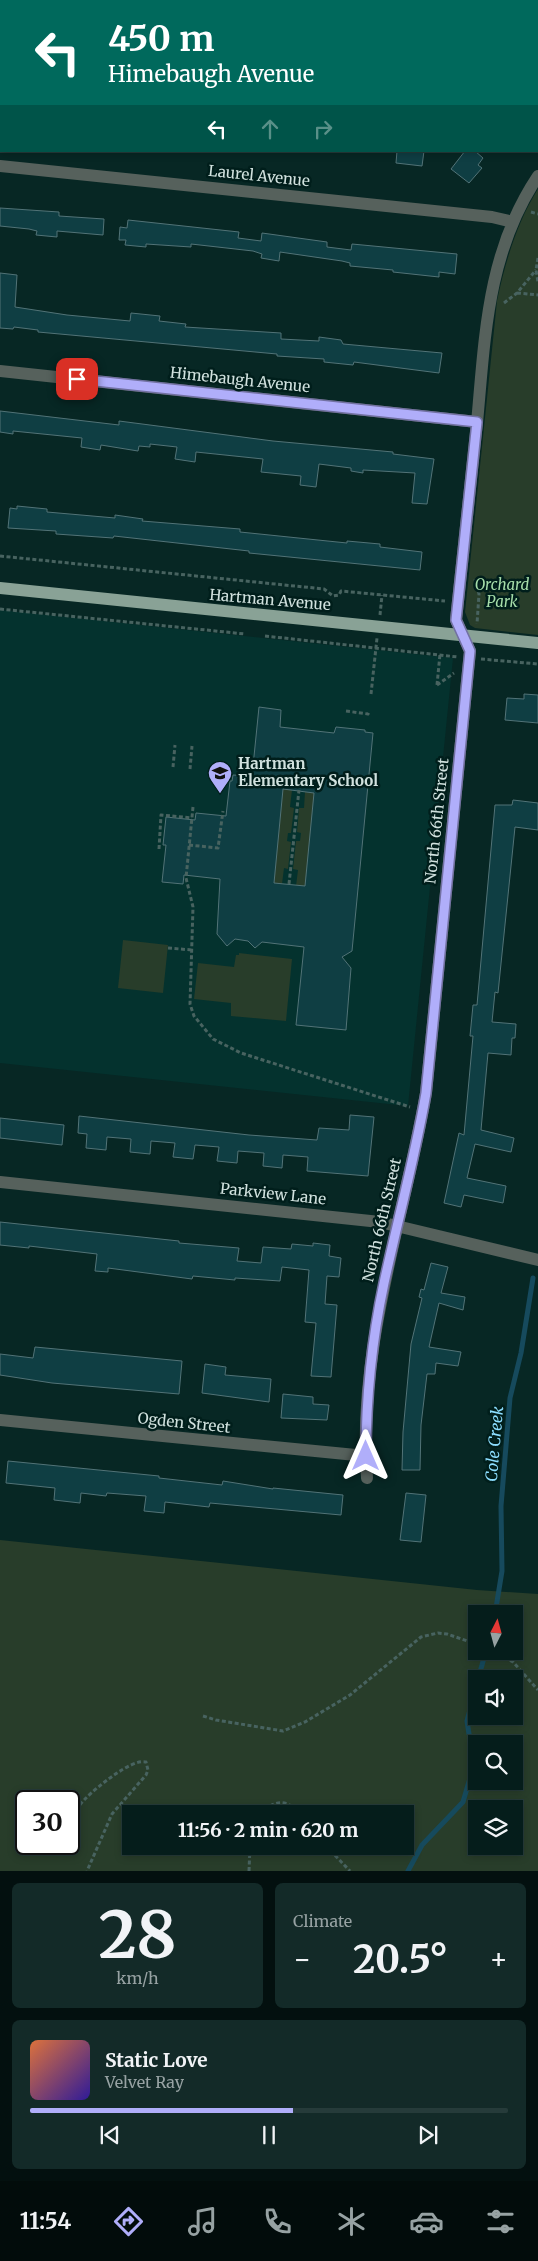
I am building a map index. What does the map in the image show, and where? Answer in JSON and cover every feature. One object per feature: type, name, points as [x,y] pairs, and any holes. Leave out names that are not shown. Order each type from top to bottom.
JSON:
[{"type":"main road","name":"Hartman Avenue","points":[[0,588],[538,643]]},
{"type":"street","name":"Laurel Avenue","points":[[0,166],[492,217],[513,222]]},
{"type":"street","name":"North 66th Street","points":[[367,1478],[365,1432],[375,1333],[426,1093],[470,651],[456,620],[488,307],[495,273],[513,222],[538,176]]},
{"type":"street","name":"Himebaugh Avenue","points":[[0,371],[477,422]]},
{"type":"street","name":"Parkview Lane","points":[[0,1182],[398,1225],[538,1260]]},
{"type":"street","name":"Ogden Street","points":[[0,1420],[366,1456]]},
{"type":"path","points":[[538,258],[536,270],[538,282]]},
{"type":"path","points":[[536,270],[516,293],[538,295]]},
{"type":"path","points":[[0,556],[324,589],[333,596],[339,595],[341,591],[444,601]]},
{"type":"path","points":[[0,609],[245,634]]},
{"type":"path","points":[[265,636],[454,656]]},
{"type":"path","points":[[371,694],[376,648]]},
{"type":"path","points":[[440,654],[436,685],[454,673]]},
{"type":"path","points":[[482,659],[538,664]]},
{"type":"path","points":[[346,711],[368,714],[369,712]]},
{"type":"path","points":[[173,767],[175,745]]},
{"type":"path","points":[[190,769],[192,746]]},
{"type":"path","points":[[289,884],[298,790]]},
{"type":"path","points":[[193,808],[186,878],[193,907],[190,1004],[198,1022],[213,1039],[265,1061],[410,1106]]},
{"type":"path","points":[[189,845],[218,848],[222,811]]},
{"type":"path","points":[[159,849],[161,815],[192,818]]},
{"type":"path","points":[[168,948],[192,950]]},
{"type":"path","points":[[203,1716],[216,1720],[283,1730],[305,1722],[350,1695],[421,1637],[438,1633],[468,1640]]},
{"type":"path","points":[[509,1660],[521,1670],[538,1690]]},
{"type":"path","points":[[80,1805],[95,1790],[135,1762],[146,1762],[148,1770],[146,1775],[112,1814],[87,1871]]},
{"type":"path","points":[[274,1805],[280,1802],[290,1805]]},
{"type":"path","points":[[249,1871],[250,1855]]},
{"type":"path","points":[[335,1855],[350,1871]]},
{"type":"shaded area","name":"Hartman Elementary School","points":[[0,610],[453,658],[408,1106],[0,1063]]},
{"type":"green space","name":"Orchard Park","points":[[538,189],[538,635],[475,628],[470,625],[465,612],[497,301],[518,229]]},
{"type":"green space","points":[[283,789],[292,790],[290,807],[294,808],[291,833],[288,833],[287,841],[291,842],[288,869],[284,868],[282,884],[274,883]]},
{"type":"green space","points":[[305,792],[315,793],[305,886],[296,886],[298,870],[293,869],[296,841],[300,841],[301,833],[297,832],[299,808],[304,808]]},
{"type":"green space","points":[[123,940],[168,945],[163,993],[118,988]]},
{"type":"green space","points":[[239,953],[292,959],[286,1021],[231,1016],[231,1003],[194,999],[198,963],[234,967],[236,955],[239,955]]},
{"type":"green space","points":[[0,1540],[477,1590],[538,1594],[538,1871],[0,1871]]},
{"type":"building","points":[[397,152],[424,152],[422,166],[396,163]]},
{"type":"building","points":[[464,152],[476,152],[483,158],[478,165],[482,168],[469,183],[451,169]]},
{"type":"building","points":[[0,208],[59,212],[59,216],[104,219],[103,235],[57,231],[57,237],[36,235],[37,231],[29,229],[0,226]]},
{"type":"building","points":[[128,220],[239,232],[238,238],[261,241],[262,233],[327,242],[327,247],[351,250],[352,244],[457,254],[455,274],[439,272],[439,277],[393,272],[393,270],[350,266],[350,263],[342,261],[280,252],[279,261],[261,258],[262,254],[253,251],[191,244],[191,247],[146,244],[146,247],[125,245],[126,240],[119,240],[120,227],[127,228]]},
{"type":"building","points":[[0,273],[17,275],[15,307],[67,315],[130,321],[131,313],[160,316],[159,321],[186,324],[185,327],[281,333],[281,339],[319,341],[319,337],[341,340],[343,344],[442,353],[439,373],[354,362],[353,365],[324,362],[324,359],[277,356],[277,354],[38,332],[38,330],[14,327],[13,329],[0,328]]},
{"type":"building","points":[[0,411],[119,425],[119,421],[273,441],[393,452],[393,454],[434,459],[427,504],[412,503],[415,473],[363,470],[363,473],[351,471],[351,468],[319,464],[316,487],[300,485],[301,476],[261,472],[263,459],[196,452],[195,462],[175,459],[177,447],[150,444],[150,447],[139,446],[138,451],[101,445],[100,450],[81,447],[82,438],[13,431],[13,434],[0,432]]},
{"type":"building","points":[[17,506],[47,509],[47,512],[115,518],[115,515],[143,519],[142,521],[240,529],[240,532],[347,543],[347,541],[380,544],[380,547],[422,552],[420,570],[249,553],[249,551],[114,536],[113,538],[56,534],[56,531],[8,528],[10,508],[17,509]]},
{"type":"building","points":[[524,694],[538,695],[538,723],[505,720],[507,698],[524,699]]},
{"type":"building","points":[[259,707],[281,710],[280,727],[334,733],[336,727],[365,730],[365,732],[373,733],[352,951],[342,957],[351,968],[346,1030],[296,1025],[304,947],[262,942],[255,948],[248,941],[235,939],[227,946],[217,934],[220,879],[184,875],[183,884],[162,882],[166,845],[163,845],[166,817],[195,820],[196,813],[226,816],[230,781],[232,781],[233,775],[252,776]],"holes":[[[283,789],[314,793],[305,886],[274,883]]]},
{"type":"building","points":[[513,800],[538,803],[538,830],[515,827],[498,993],[495,992],[492,1022],[516,1024],[515,1038],[512,1038],[511,1055],[488,1053],[481,1130],[514,1138],[511,1152],[475,1144],[467,1178],[506,1186],[503,1203],[464,1195],[461,1207],[444,1203],[459,1133],[464,1135],[473,1036],[470,1036],[473,1005],[477,1005],[495,805],[512,805]]},
{"type":"building","points":[[350,1115],[374,1117],[368,1176],[307,1171],[308,1157],[283,1155],[282,1168],[263,1166],[264,1153],[238,1151],[237,1163],[217,1161],[219,1147],[195,1145],[193,1159],[173,1157],[175,1143],[151,1141],[150,1154],[130,1152],[131,1139],[107,1137],[106,1150],[86,1148],[87,1134],[78,1133],[79,1116],[249,1135],[317,1140],[319,1128],[349,1130]]},
{"type":"building","points":[[0,1118],[64,1125],[62,1145],[0,1138]]},
{"type":"building","points":[[0,1222],[179,1241],[179,1243],[239,1248],[237,1261],[261,1263],[263,1247],[291,1249],[292,1244],[313,1246],[313,1243],[330,1245],[329,1256],[341,1258],[339,1277],[327,1276],[325,1304],[337,1305],[331,1377],[311,1376],[316,1323],[305,1322],[309,1270],[282,1267],[280,1281],[235,1278],[235,1280],[193,1276],[192,1279],[108,1268],[108,1272],[95,1271],[97,1254],[29,1246],[29,1248],[0,1245]]},
{"type":"building","points":[[431,1263],[448,1267],[441,1293],[465,1297],[463,1310],[439,1303],[429,1347],[461,1352],[458,1366],[436,1363],[435,1374],[427,1374],[421,1425],[420,1470],[402,1470],[403,1432],[411,1344],[422,1298],[419,1297],[421,1289],[424,1290]]},
{"type":"building","points":[[35,1347],[182,1361],[179,1394],[52,1383],[0,1375],[0,1354],[33,1358]]},
{"type":"building","points":[[205,1364],[226,1367],[225,1375],[271,1379],[269,1402],[202,1393]]},
{"type":"building","points":[[283,1394],[313,1397],[313,1404],[329,1405],[327,1420],[281,1418]]},
{"type":"building","points":[[8,1461],[159,1476],[159,1478],[222,1485],[223,1481],[273,1489],[343,1495],[341,1515],[210,1503],[209,1507],[165,1502],[164,1513],[144,1511],[146,1496],[107,1493],[106,1496],[81,1493],[80,1503],[54,1500],[55,1488],[6,1483]]},
{"type":"building","points":[[406,1493],[426,1495],[421,1542],[400,1540]]},
{"type":"waterway","name":"Cole Creek","points":[[496,1605],[502,1571],[501,1506],[510,1398],[521,1353],[533,1278]]},
{"type":"waterway","name":"Cole Creek","points":[[481,1670],[483,1660]]},
{"type":"waterway","name":"Cole Creek","points":[[408,1871],[422,1845],[463,1802],[470,1778],[474,1752],[474,1742],[469,1734],[468,1717]]},
{"type":"place","name":"Hartman Elementary School","points":[[220,794]]},
{"type":"route","points":[[77,379],[477,422],[456,620],[470,651],[426,1093],[420,1131],[384,1284],[375,1333],[365,1432],[366,1456]]}]
